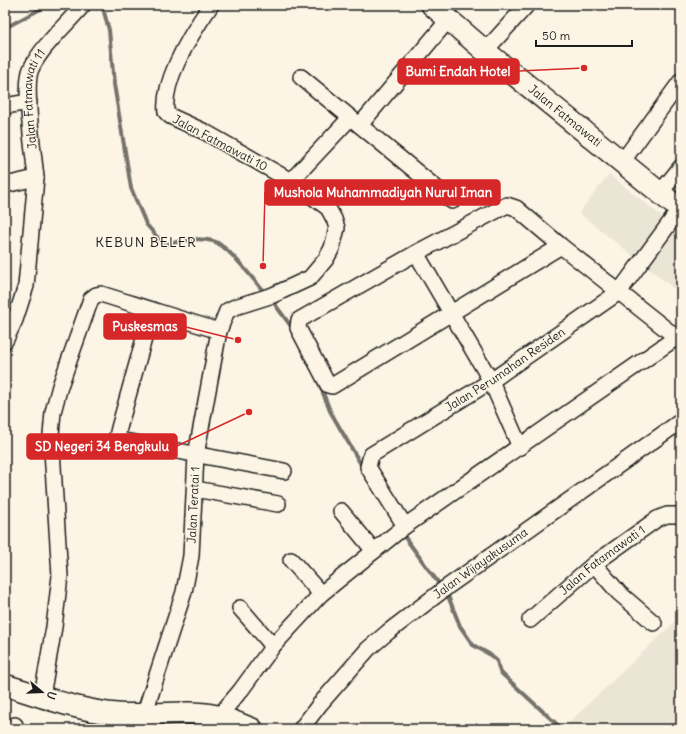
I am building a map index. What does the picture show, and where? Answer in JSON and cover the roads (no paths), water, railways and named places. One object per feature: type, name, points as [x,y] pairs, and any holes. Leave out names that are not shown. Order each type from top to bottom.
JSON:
[{"type":"street","name":"Jalan Fatmawati 11","points":[[5,341],[15,320],[26,286],[36,178],[28,76],[33,64],[83,5]]},
{"type":"street","name":"Jalan Fatmawati 10","points":[[211,5],[182,53],[172,76],[166,112],[170,116],[205,132],[291,181],[328,208],[337,228],[332,248],[326,259],[310,278],[269,296],[244,303]]},
{"type":"street","name":"Jalan Fatmawati","points":[[432,5],[485,51],[680,209]]},
{"type":"street","points":[[485,51],[526,5]]},
{"type":"street","points":[[291,181],[355,121],[449,19]]},
{"type":"street","points":[[301,77],[452,201]]},
{"type":"street","points":[[622,162],[681,81]]},
{"type":"street","points":[[5,106],[29,102]]},
{"type":"street","points":[[660,193],[681,167]]},
{"type":"street","points":[[5,185],[36,178]]},
{"type":"street","points":[[220,716],[241,690],[272,646],[321,594],[401,529],[679,339],[561,246],[516,208],[507,205],[416,253],[300,320],[298,328],[328,385],[332,386],[561,246]]},
{"type":"street","name":"Jalan Perumahan Residen","points":[[401,529],[368,467],[371,455],[491,380],[620,292],[680,209]]},
{"type":"street","points":[[416,253],[491,380],[520,447]]},
{"type":"street","points":[[42,696],[54,627],[60,576],[50,435],[53,412],[91,299],[96,295],[101,294],[219,331]]},
{"type":"street","name":"Jalan Teratai 1","points":[[144,716],[184,592],[190,556],[196,454],[219,331],[227,311],[244,303]]},
{"type":"street","points":[[152,310],[117,437],[119,440],[284,471]]},
{"type":"street","name":"Jalan Wijayakusuma","points":[[301,729],[320,704],[368,649],[445,589],[681,421]]},
{"type":"street","points":[[195,489],[278,504]]},
{"type":"street","points":[[341,511],[374,551]]},
{"type":"street","name":"Jalan Fatamawati 1","points":[[530,620],[594,564],[657,519],[667,516],[681,515]]},
{"type":"street","points":[[291,560],[321,594]]},
{"type":"street","points":[[594,564],[619,593],[654,623]]},
{"type":"street","points":[[240,608],[272,646]]},
{"type":"street","points":[[5,685],[109,713],[144,716],[185,713],[220,716],[252,729]]},
{"type":"waterway","points":[[5,28],[48,5]]},
{"type":"waterway","points":[[102,5],[109,30],[114,84],[131,188],[146,224],[164,245],[194,239],[213,241],[219,244],[241,264],[266,294]]},
{"type":"waterway","points":[[271,299],[293,329]]},
{"type":"waterway","points":[[318,380],[330,411],[363,468]]},
{"type":"waterway","points":[[401,532],[448,596],[460,626],[473,645],[489,654],[497,661],[500,672],[562,729]]},
{"type":"place","name":"Bumi Endah Hotel","points":[[584,68]]},
{"type":"place","name":"Mushola Muhammadiyah Nurul Iman","points":[[263,266]]},
{"type":"place","name":"Puskesmas","points":[[238,340]]},
{"type":"place","name":"SD Negeri 34 Bengkulu","points":[[249,412]]},
{"type":"district","name":"KEBUN BELER","points":[[146,242]]}]
